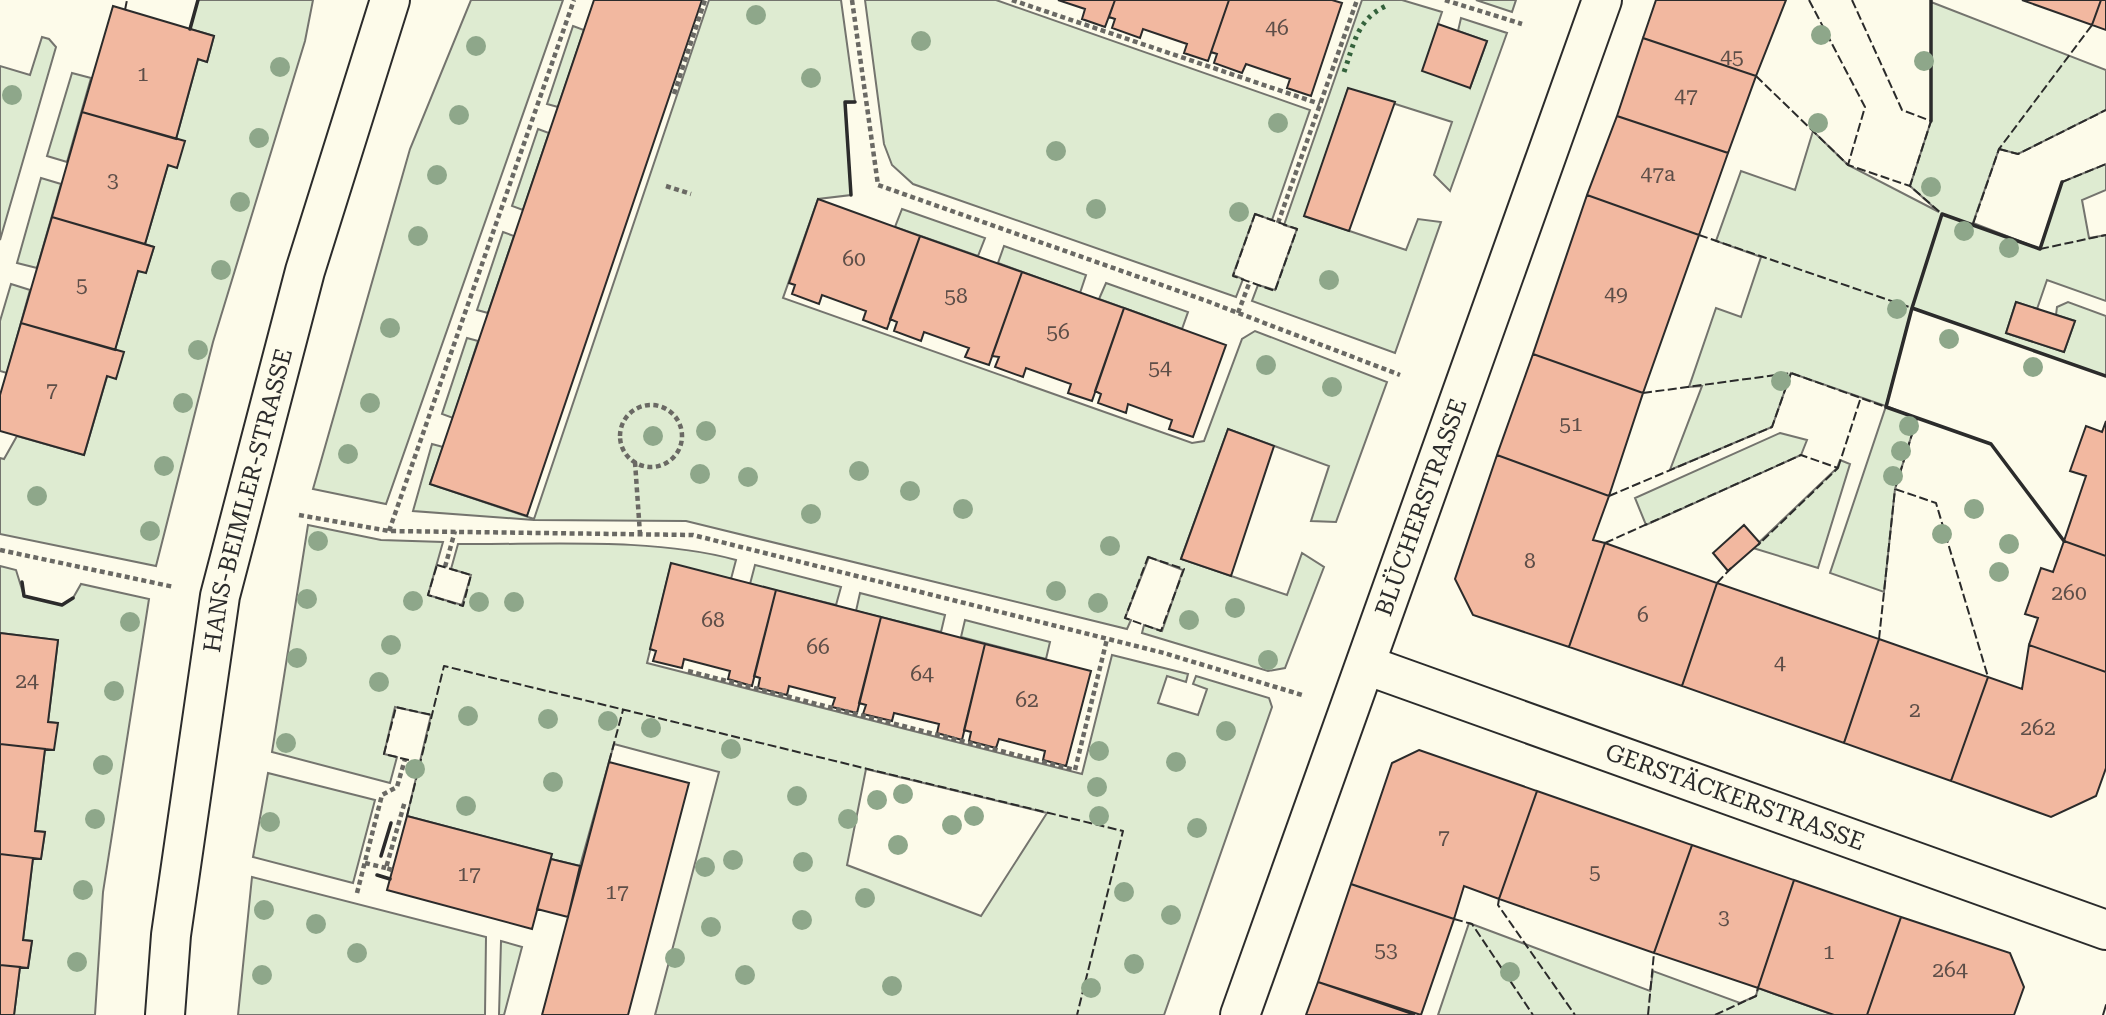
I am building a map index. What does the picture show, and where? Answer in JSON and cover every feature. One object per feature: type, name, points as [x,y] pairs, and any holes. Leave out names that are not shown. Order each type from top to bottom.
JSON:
[{"type":"street","name":"HANS-BEIMLER-STRASSE","points":[[165,1015],[171,935],[220,596],[305,271],[390,0]]},
{"type":"street","name":"BLÜCHERSTRASSE","points":[[1240,1015],[1602,0]]},
{"type":"street","name":"GERSTÄCKERSTRASSE","points":[[1366,665],[2106,930]]},
{"type":"path","points":[[389,531],[574,0]]},
{"type":"path","points":[[674,93],[705,0]]},
{"type":"path","points":[[852,0],[878,185],[1238,313],[1400,375]]},
{"type":"path","points":[[1012,0],[1320,104]]},
{"type":"path","points":[[1278,223],[1357,0]]},
{"type":"path","points":[[1445,0],[1521,24]]},
{"type":"path","points":[[666,186],[691,194]]},
{"type":"path","points":[[1238,313],[1250,281]]},
{"type":"path","points":[[635,463],[654,467],[674,458],[682,440],[678,420],[671,412],[653,404],[642,406],[626,417],[621,426],[621,447],[635,463],[640,534]]},
{"type":"path","points":[[299,515],[389,531],[693,535],[1164,653],[1349,710]]},
{"type":"path","points":[[446,567],[455,531]]},
{"type":"path","points":[[0,550],[176,588]]},
{"type":"path","points":[[688,671],[1075,770],[1107,639]]},
{"type":"path","points":[[357,893],[382,795],[397,787],[405,759]]},
{"type":"path","points":[[365,863],[389,869],[405,801]]},
{"type":"green space","points":[[198,0],[313,0],[305,41],[213,342],[156,566],[0,534],[0,458],[4,459],[17,436],[84,455],[138,271],[146,272],[154,247],[145,244],[168,165],[177,167],[176,139],[198,59],[207,62],[214,36],[190,29]]},
{"type":"green space","points":[[471,0],[563,0],[386,504],[313,489],[410,149]]},
{"type":"green space","points":[[709,0],[841,0],[855,102],[845,103],[851,195],[818,199],[783,298],[1192,443],[1204,441],[1242,339],[1255,331],[1387,382],[1336,522],[1311,521],[1329,466],[1228,429],[1181,559],[1287,595],[1302,553],[1324,567],[1285,668],[1268,671],[1142,633],[1144,625],[1162,631],[1183,570],[1149,557],[1125,618],[1131,620],[1127,629],[686,521],[534,520],[413,511],[432,444],[443,447],[430,484],[534,519]]},
{"type":"green space","points":[[865,0],[996,0],[1310,110],[1272,220],[1255,214],[1233,275],[1243,279],[1236,297],[913,184],[892,165],[884,144]]},
{"type":"green space","points":[[1362,0],[1402,0],[1442,12],[1438,24],[1470,88],[1487,41],[1458,31],[1461,18],[1507,33],[1450,191],[1434,175],[1452,122],[1348,89],[1305,216],[1406,250],[1418,219],[1441,222],[1395,353],[1252,301],[1258,285],[1275,290],[1297,229],[1284,225]]},
{"type":"green space","points":[[1476,0],[1516,0],[1512,12]]},
{"type":"green space","points":[[1931,2],[2106,70],[2106,110],[2018,154],[1999,149],[1973,223],[2040,249],[2062,182],[2106,164],[2106,190],[2082,200],[2089,238],[2106,235],[2106,301],[2047,280],[2037,309],[2016,302],[2006,333],[2064,352],[2075,321],[2056,315],[2057,307],[2068,302],[2106,316],[2106,376],[1912,308],[1886,406],[1791,373],[1772,427],[1670,470],[1702,386],[1689,387],[1716,308],[1741,317],[1761,257],[1716,241],[1741,171],[1795,190],[1813,131],[1848,165],[1939,212],[1910,186],[1931,121]]},
{"type":"green space","points":[[573,26],[584,30],[558,107],[547,104]]},
{"type":"green space","points":[[42,37],[49,39],[56,47],[0,240],[0,66],[30,75]]},
{"type":"green space","points":[[72,73],[91,78],[67,162],[47,156]]},
{"type":"green space","points":[[538,129],[549,133],[523,210],[512,206]]},
{"type":"green space","points":[[41,178],[61,184],[37,268],[17,263]]},
{"type":"green space","points":[[902,209],[985,238],[978,256],[895,227]]},
{"type":"green space","points":[[503,232],[514,236],[488,313],[477,310]]},
{"type":"green space","points":[[1004,246],[1086,275],[1080,293],[998,263]]},
{"type":"green space","points":[[1106,283],[1188,312],[1182,329],[1099,299]]},
{"type":"green space","points":[[11,284],[30,290],[7,373],[0,371],[0,321]]},
{"type":"green space","points":[[467,338],[478,341],[453,418],[442,414]]},
{"type":"green space","points":[[1886,406],[1917,418],[1895,489],[1884,592],[1830,573]]},
{"type":"green space","points":[[1780,433],[1807,440],[1801,455],[1646,525],[1635,498]]},
{"type":"green space","points":[[1840,460],[1850,464],[1818,568],[1753,548],[1837,468]]},
{"type":"green space","points":[[308,525],[381,540],[443,542],[428,595],[462,605],[471,575],[451,569],[458,544],[635,545],[704,553],[736,560],[731,579],[671,564],[647,663],[1082,774],[1112,655],[1188,674],[1186,682],[1167,676],[1158,703],[1198,715],[1207,689],[1193,684],[1196,676],[1269,698],[1272,707],[1164,1015],[655,1015],[719,772],[614,744],[580,866],[551,859],[551,854],[407,816],[431,715],[395,707],[384,754],[397,757],[390,783],[272,752]],"holes":[[[866,769],[1047,813],[981,916],[847,865]]]},
{"type":"green space","points":[[755,565],[841,587],[836,605],[750,584]]},
{"type":"green space","points":[[0,566],[16,570],[24,596],[62,605],[73,598],[81,584],[149,599],[103,892],[95,1015],[14,1015],[20,967],[28,968],[32,941],[23,940],[33,858],[41,858],[45,832],[35,831],[45,749],[57,723],[48,722],[58,640],[0,633]]},
{"type":"green space","points":[[860,593],[945,615],[941,632],[856,611]]},
{"type":"green space","points":[[965,620],[1050,642],[1046,659],[961,637]]},
{"type":"green space","points":[[268,773],[375,800],[353,883],[253,857]]},
{"type":"green space","points":[[252,877],[486,937],[485,1015],[238,1015]]},
{"type":"green space","points":[[1469,923],[1650,991],[1653,971],[1740,1003],[1756,996],[1758,988],[1834,1015],[1438,1015]]},
{"type":"green space","points":[[501,941],[522,947],[504,1015],[499,1015]]},
{"type":"building","points":[[594,0],[702,0],[527,516],[430,484]]},
{"type":"building","points":[[1058,0],[1115,0],[1105,27],[1082,19],[1085,9]]},
{"type":"building","points":[[1115,0],[1229,0],[1208,61],[1184,53],[1187,44],[1143,29],[1140,38],[1112,28],[1115,19],[1109,17]]},
{"type":"building","points":[[1229,0],[1332,0],[1342,3],[1311,96],[1287,88],[1290,79],[1246,64],[1242,73],[1214,63],[1217,54],[1211,52]]},
{"type":"building","points":[[1656,0],[1786,0],[1756,76],[1643,38]]},
{"type":"building","points":[[2022,0],[2101,0],[2092,25]]},
{"type":"building","points":[[2101,0],[2106,0],[2106,30],[2092,25]]},
{"type":"building","points":[[113,6],[214,36],[207,62],[198,59],[176,139],[82,112]]},
{"type":"building","points":[[1438,24],[1487,41],[1470,88],[1422,71]]},
{"type":"building","points":[[1643,38],[1756,76],[1728,153],[1617,116]]},
{"type":"building","points":[[1348,88],[1395,102],[1349,231],[1304,216]]},
{"type":"building","points":[[82,112],[185,141],[177,168],[168,165],[145,244],[52,217]]},
{"type":"building","points":[[1617,116],[1728,153],[1699,235],[1587,195]]},
{"type":"building","points":[[1587,195],[1699,235],[1643,393],[1533,354]]},
{"type":"building","points":[[818,199],[920,236],[887,329],[863,320],[866,311],[822,295],[819,304],[792,294],[795,285],[789,283]]},
{"type":"building","points":[[52,217],[154,247],[146,273],[138,271],[115,350],[21,323]]},
{"type":"building","points":[[920,236],[1022,272],[989,365],[965,357],[969,348],[924,332],[921,341],[894,331],[897,322],[890,319]]},
{"type":"building","points":[[1022,272],[1124,308],[1092,401],[1068,393],[1071,384],[1026,368],[1023,377],[995,367],[999,357],[992,356]]},
{"type":"building","points":[[2016,302],[2075,321],[2064,352],[2006,333]]},
{"type":"building","points":[[1124,308],[1226,345],[1193,437],[1169,429],[1172,420],[1128,404],[1126,413],[1098,403],[1101,394],[1095,391]]},
{"type":"building","points":[[21,323],[124,352],[116,379],[107,376],[84,455],[0,431],[0,395]]},
{"type":"building","points":[[1533,354],[1643,393],[1609,496],[1497,455]]},
{"type":"building","points":[[2106,421],[2106,556],[2064,541],[2086,476],[2070,471],[2086,426],[2102,432]]},
{"type":"building","points":[[1228,429],[1274,446],[1231,576],[1181,559]]},
{"type":"building","points":[[1497,455],[1609,496],[1593,540],[1605,543],[1569,647],[1473,615],[1455,579]]},
{"type":"building","points":[[1744,525],[1760,543],[1728,571],[1713,553]]},
{"type":"building","points":[[2064,541],[2106,556],[2106,672],[2029,645],[2038,618],[2025,614],[2041,568],[2053,572]]},
{"type":"building","points":[[1605,543],[1717,583],[1682,686],[1569,647]]},
{"type":"building","points":[[671,563],[776,590],[752,686],[728,679],[730,671],[684,659],[682,668],[653,661],[656,651],[650,649]]},
{"type":"building","points":[[1717,583],[1879,639],[1844,743],[1682,686]]},
{"type":"building","points":[[776,590],[881,617],[857,713],[832,707],[835,698],[789,686],[787,695],[758,688],[760,678],[754,676]]},
{"type":"building","points":[[881,617],[985,644],[962,740],[937,733],[939,724],[894,713],[892,721],[863,714],[866,705],[859,703]]},
{"type":"building","points":[[0,633],[58,640],[48,722],[58,723],[54,750],[0,744]]},
{"type":"building","points":[[1879,639],[1988,677],[1951,781],[1844,743]]},
{"type":"building","points":[[985,644],[1091,671],[1066,766],[1043,760],[1045,751],[999,739],[996,748],[969,741],[971,732],[964,730]]},
{"type":"building","points":[[2029,645],[2106,672],[2106,768],[2096,796],[2051,817],[1951,781],[1988,677],[2022,689]]},
{"type":"building","points":[[0,744],[45,749],[35,831],[45,832],[41,859],[0,854]]},
{"type":"building","points":[[1419,750],[1537,791],[1499,899],[1464,886],[1454,919],[1351,884],[1392,763]]},
{"type":"building","points":[[609,762],[689,783],[628,1015],[542,1015]]},
{"type":"building","points":[[1537,791],[1692,845],[1654,953],[1499,899]]},
{"type":"building","points":[[407,816],[552,854],[532,929],[387,890]]},
{"type":"building","points":[[1692,845],[1794,880],[1758,988],[1654,953]]},
{"type":"building","points":[[0,854],[33,858],[23,940],[32,941],[28,968],[0,965]]},
{"type":"building","points":[[551,859],[580,866],[568,917],[537,909]]},
{"type":"building","points":[[1794,880],[1901,917],[1867,1015],[1834,1015],[1758,988]]},
{"type":"building","points":[[1351,884],[1454,919],[1421,1015],[1318,982]]},
{"type":"building","points":[[1901,917],[2010,953],[2024,987],[2014,1015],[1867,1015]]},
{"type":"building","points":[[0,965],[20,967],[14,1015],[0,1015]]},
{"type":"building","points":[[1318,982],[1415,1015],[1306,1015]]},
{"type":"tram line","points":[[2103,1015],[2106,1005]]},
{"type":"hedge","points":[[1344,72],[1363,25],[1376,11],[1386,6]]},
{"type":"fence","points":[[125,10],[127,0]]},
{"type":"fence","points":[[1809,0],[1865,107],[1848,165]]},
{"type":"fence","points":[[1852,0],[1902,110],[1931,121],[1910,186],[1942,214]]},
{"type":"fence","points":[[1973,224],[1999,149],[2092,25]]},
{"type":"fence","points":[[1756,76],[1848,165],[1910,186]]},
{"type":"fence","points":[[1999,149],[2018,154],[2106,110]]},
{"type":"fence","points":[[2062,182],[2106,164]]},
{"type":"fence","points":[[1255,214],[1297,229],[1275,291],[1233,276],[1255,214]]},
{"type":"fence","points":[[1699,235],[1912,308]]},
{"type":"fence","points":[[2040,249],[2106,235]]},
{"type":"fence","points":[[1643,393],[1791,373],[1886,407]]},
{"type":"fence","points":[[1609,496],[1772,427],[1791,373]]},
{"type":"fence","points":[[1838,468],[1861,397]]},
{"type":"fence","points":[[1917,418],[1895,489],[1936,503],[1988,677]]},
{"type":"fence","points":[[1605,543],[1801,455],[1838,468],[1758,545]]},
{"type":"fence","points":[[1879,639],[1895,489]]},
{"type":"fence","points":[[1148,557],[1184,569],[1161,631],[1125,618],[1148,557]]},
{"type":"fence","points":[[437,565],[471,575],[463,606],[428,595],[437,565]]},
{"type":"fence","points":[[1717,583],[1731,568]]},
{"type":"fence","points":[[407,816],[444,666],[1123,831],[1077,1015]]},
{"type":"fence","points":[[421,763],[384,754],[396,707],[432,715]]},
{"type":"fence","points":[[609,762],[623,710]]},
{"type":"fence","points":[[1499,899],[1498,905],[1575,1015]]},
{"type":"fence","points":[[1454,919],[1472,924],[1533,1015]]},
{"type":"fence","points":[[1648,1015],[1654,953]]},
{"type":"fence","points":[[1715,1015],[1756,996],[1758,988]]},
{"type":"wall","points":[[190,29],[198,0]]},
{"type":"wall","points":[[1931,0],[1931,121]]},
{"type":"wall","points":[[851,195],[845,102],[855,102]]},
{"type":"wall","points":[[2062,182],[2040,249],[1942,214],[1912,308],[1886,407],[1991,444],[2064,541]]},
{"type":"wall","points":[[1912,308],[2106,376]]},
{"type":"wall","points":[[22,582],[24,596],[62,605],[73,598]]},
{"type":"wall","points":[[381,856],[391,823]]},
{"type":"wall","points":[[377,875],[390,879]]}]
